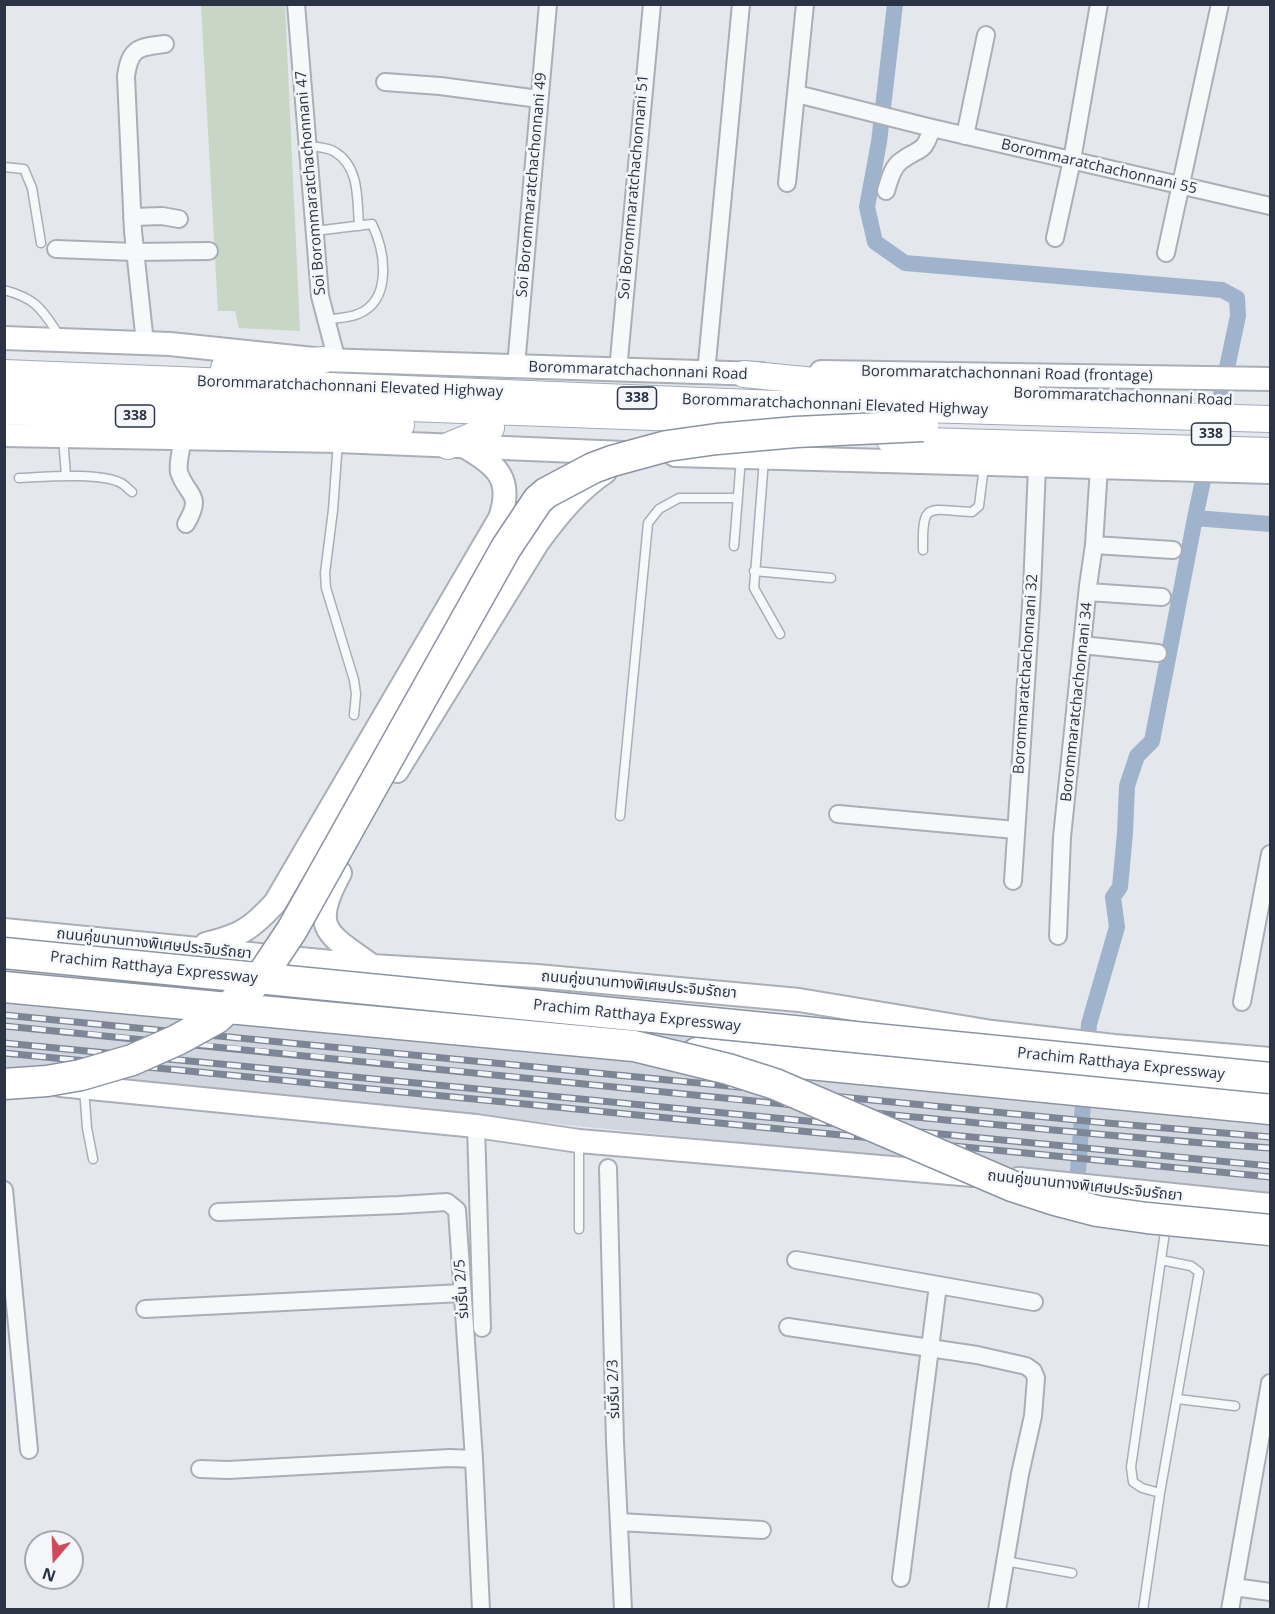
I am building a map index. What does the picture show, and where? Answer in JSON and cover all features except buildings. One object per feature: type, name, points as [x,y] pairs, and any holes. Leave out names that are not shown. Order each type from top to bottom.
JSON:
[{"type":"highway","points":[[4,1082],[47,1081],[132,1060],[177,1040],[217,1018],[260,978],[292,930],[506,548],[532,508],[546,493],[602,465],[667,446],[796,432],[923,426]]},
{"type":"highway","name":"Prachim Ratthaya Expressway","points":[[4,953],[1270,1078]]},
{"type":"highway","name":"Prachim Ratthaya Expressway","points":[[4,987],[1270,1109]]},
{"type":"highway","points":[[634,1046],[728,1069],[775,1084],[1012,1186],[1055,1200],[1097,1211],[1147,1218],[1270,1230]]},
{"type":"main road","name":"338","points":[[4,338],[146,344],[330,360]]},
{"type":"main road","name":"Borommaratchachonnani Road","points":[[4,365],[170,372],[330,360],[744,374],[894,389],[1232,390],[1270,402]]},
{"type":"main road","name":"Borommaratchachonnani Elevated Highway","points":[[4,373],[865,407],[1270,419]]},
{"type":"main road","name":"338","points":[[1232,390],[1270,379]]},
{"type":"main road","name":"Borommaratchachonnani Elevated Highway","points":[[4,393],[1270,436]]},
{"type":"main road","name":"338","points":[[4,411],[491,428]]},
{"type":"main road","points":[[457,447],[491,428],[1182,459]]},
{"type":"main road","name":"338","points":[[4,435],[338,441],[634,454],[984,465],[1099,467],[1182,459],[1213,460],[1270,472]]},
{"type":"main road","points":[[457,447],[486,459],[498,470],[504,484],[506,502]]},
{"type":"main road","name":"338","points":[[1213,460],[1270,451]]},
{"type":"main road","points":[[372,966],[336,940],[327,930],[324,907],[328,895],[393,778],[538,542],[559,514],[598,477],[634,454]]},
{"type":"main road","points":[[192,948],[229,939],[244,932],[266,914],[281,893],[494,528],[506,502],[513,495],[534,489],[549,494],[557,504],[559,514]]},
{"type":"main road","points":[[266,914],[270,925],[279,933],[299,937],[313,931],[324,920]]},
{"type":"main road","name":"ถนนคู่ขนานทางพิเศษประจิมรัถยา","points":[[4,930],[372,966],[537,976],[800,1000],[946,1025],[1047,1039],[1270,1059]]},
{"type":"main road","name":"ถนนคู่ขนานทางพิเศษประจิมรัถยา","points":[[4,1082],[84,1087],[476,1126],[579,1141],[1098,1187],[1169,1203],[1270,1205]]},
{"type":"street","name":"Soi Borommaratchachonnani 47","points":[[296,4],[320,296],[326,320],[330,360]]},
{"type":"street","name":"Soi Borommaratchachonnani 49","points":[[516,366],[548,4]]},
{"type":"street","name":"Soi Borommaratchachonnani 51","points":[[618,370],[652,4]]},
{"type":"street","points":[[706,373],[741,4]]},
{"type":"street","points":[[787,183],[802,95],[805,4]]},
{"type":"street","points":[[1055,238],[1072,160],[1099,4]]},
{"type":"street","points":[[1166,253],[1220,4]]},
{"type":"street","points":[[965,136],[986,34]]},
{"type":"street","points":[[146,344],[132,217],[126,76],[128,59],[144,46],[165,44]]},
{"type":"street","points":[[385,82],[440,86],[539,99]]},
{"type":"street","name":"Borommaratchachonnani 55","points":[[802,95],[965,136],[1270,206]]},
{"type":"street","points":[[885,190],[899,162],[922,149],[930,127]]},
{"type":"street","points":[[132,217],[162,216],[179,219]]},
{"type":"street","points":[[49,246],[135,252],[209,250]]},
{"type":"street","points":[[183,438],[179,471],[194,500],[195,510],[186,524]]},
{"type":"street","name":"Borommaratchachonnani 32","points":[[1013,881],[1032,590],[1037,466]]},
{"type":"street","name":"Borommaratchachonnani 34","points":[[1058,936],[1062,837],[1094,545],[1099,467]]},
{"type":"street","points":[[1094,545],[1173,550]]},
{"type":"street","points":[[1088,592],[1162,597]]},
{"type":"street","points":[[1082,645],[1158,653]]},
{"type":"street","points":[[838,814],[1016,830]]},
{"type":"street","points":[[1242,1002],[1270,854]]},
{"type":"street","points":[[476,1126],[482,1328]]},
{"type":"street","name":"ร่มรื่น 2/3","points":[[608,1168],[623,1610]]},
{"type":"street","points":[[4,1190],[29,1450]]},
{"type":"street","name":"ร่มรื่น 2/5","points":[[218,1212],[399,1206],[447,1202],[457,1210],[474,1459],[481,1610]]},
{"type":"street","points":[[796,1260],[1034,1302]]},
{"type":"street","points":[[901,1578],[938,1285]]},
{"type":"street","points":[[145,1309],[462,1293]]},
{"type":"street","points":[[788,1327],[977,1355],[1026,1366],[1033,1371],[1036,1378],[1033,1416],[1020,1474],[997,1610]]},
{"type":"street","points":[[1230,1610],[1265,1450],[1270,1383]]},
{"type":"street","points":[[200,1469],[228,1470],[450,1458],[474,1459]]},
{"type":"street","points":[[619,1522],[762,1530]]},
{"type":"street","points":[[1234,1587],[1270,1592]]},
{"type":"lane","points":[[307,146],[334,150],[348,163],[355,179],[358,226]]},
{"type":"lane","points":[[4,167],[24,169],[49,246]]},
{"type":"lane","points":[[315,231],[372,224],[380,240],[383,276],[378,299],[359,314],[326,320]]},
{"type":"lane","points":[[4,290],[26,296],[43,311],[63,340]]},
{"type":"lane","points":[[63,436],[66,476]]},
{"type":"lane","points":[[338,441],[326,588],[354,680],[356,694],[354,715]]},
{"type":"lane","points":[[734,546],[741,457]]},
{"type":"lane","points":[[764,458],[754,588],[780,634]]},
{"type":"lane","points":[[924,549],[923,522],[932,510],[972,512],[979,506],[984,465]]},
{"type":"lane","points":[[19,478],[66,476],[122,483],[132,492]]},
{"type":"lane","points":[[620,816],[648,523],[659,509],[679,498],[738,498]]},
{"type":"lane","points":[[754,571],[831,578]]},
{"type":"lane","points":[[84,1087],[87,1128],[93,1159]]},
{"type":"lane","points":[[579,1141],[579,1229]]},
{"type":"lane","points":[[1160,1493],[1142,1488],[1133,1482],[1131,1467],[1169,1203]]},
{"type":"lane","points":[[1143,1610],[1160,1493],[1199,1272],[1191,1266],[1161,1260]]},
{"type":"lane","points":[[1178,1399],[1234,1406]]},
{"type":"lane","points":[[1005,1561],[1072,1573]]},
{"type":"shaded area","points":[[4,968],[1270,1089],[1270,1195],[5,1069]]},
{"type":"green space","points":[[201,5],[285,5],[300,331],[239,328],[235,311],[218,311]]},
{"type":"waterway","points":[[895,4],[879,142],[867,207],[875,242],[905,263],[1222,290],[1237,298],[1238,316],[1195,518],[1270,524]]},
{"type":"waterway","points":[[1076,1197],[1089,1024],[1117,927],[1113,897],[1120,887],[1127,786],[1137,756],[1152,741],[1195,518]]},
{"type":"railway","points":[[4,1015],[1270,1137]]},
{"type":"railway","points":[[4,1026],[914,1117],[1270,1148]]},
{"type":"railway","points":[[4,1043],[1270,1166]]},
{"type":"railway","points":[[4,1053],[1270,1177]]}]
